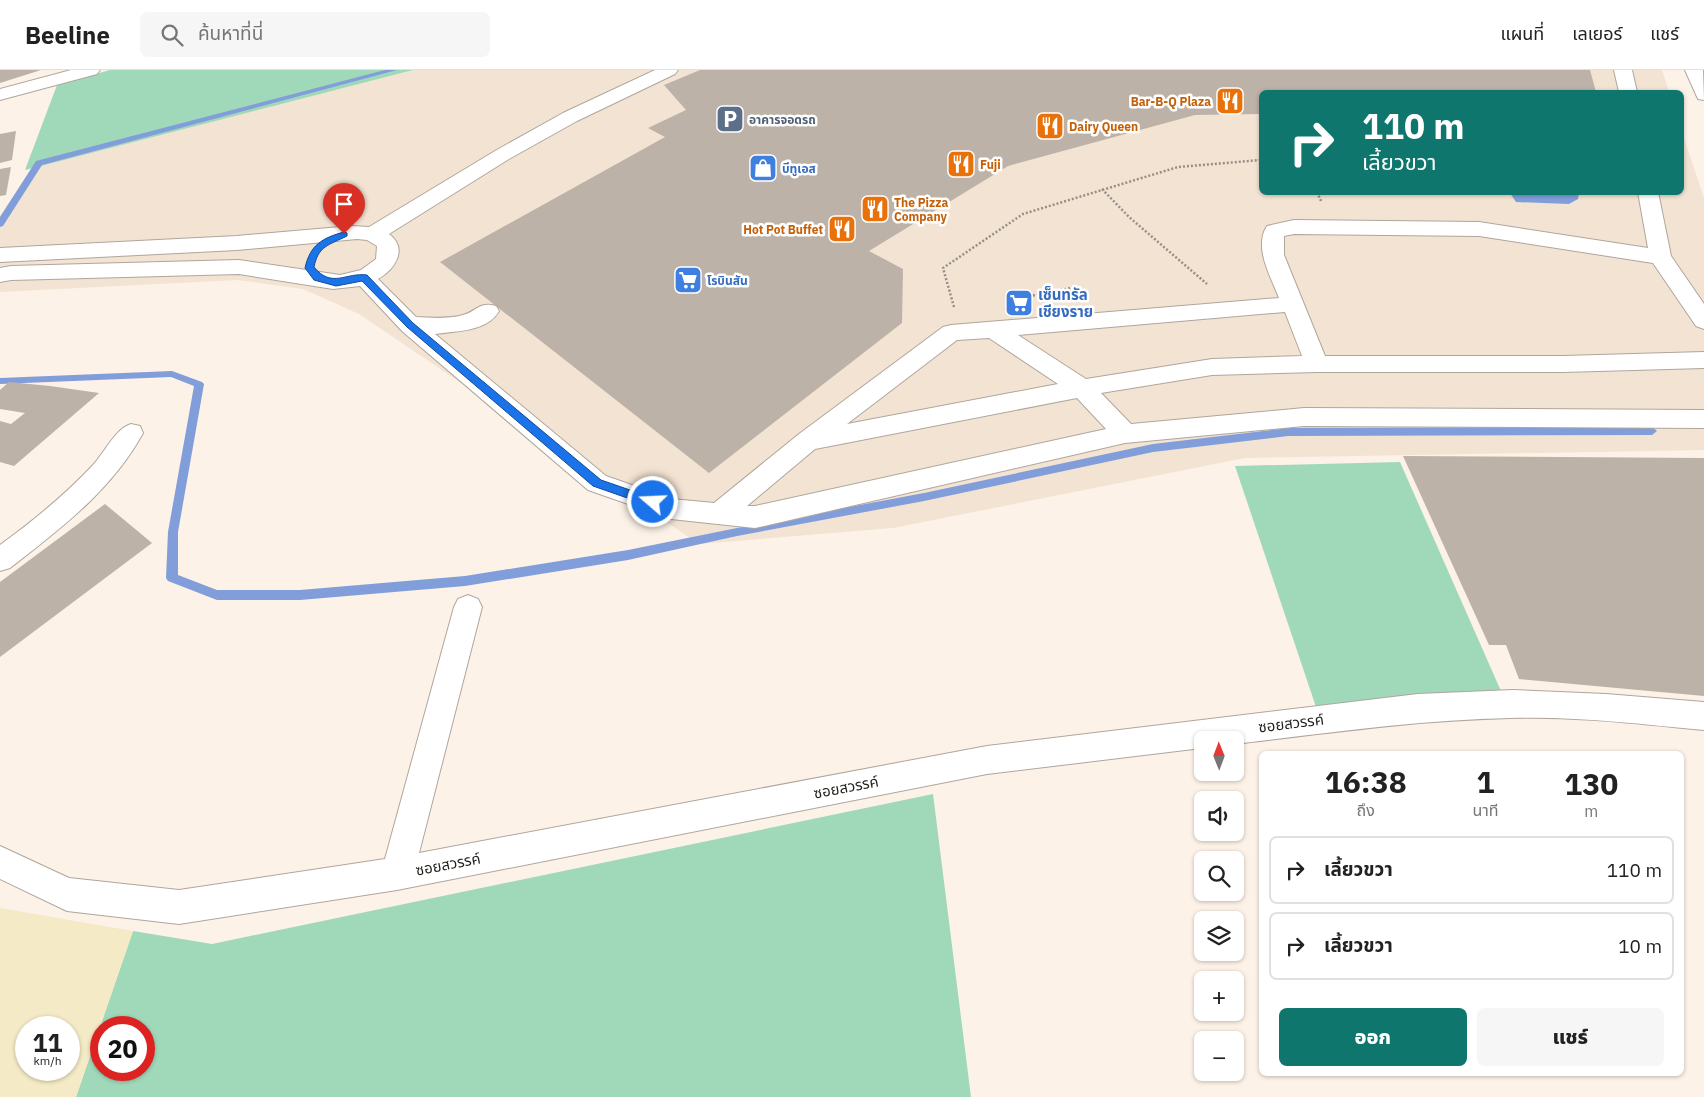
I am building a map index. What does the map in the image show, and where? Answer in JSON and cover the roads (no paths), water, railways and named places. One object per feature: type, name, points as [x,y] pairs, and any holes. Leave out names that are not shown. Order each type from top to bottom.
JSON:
[{"type":"street","points":[[0,96],[91,70]]},
{"type":"street","points":[[373,234],[502,155],[570,118],[669,70]]},
{"type":"street","points":[[1623,70],[1628,90]]},
{"type":"street","points":[[1694,70],[1704,96]]},
{"type":"street","points":[[1649,195],[1660,257],[1704,321]]},
{"type":"street","points":[[1317,364],[1273,255],[1274,231],[1294,227],[1329,226],[1479,229],[1660,257]]},
{"type":"street","points":[[0,255],[11,253],[143,250],[360,232],[382,237],[388,243],[390,252],[386,261],[379,269],[364,278],[336,282],[239,267],[11,273],[0,275]]},
{"type":"street","points":[[318,278],[309,268],[312,254],[320,245],[344,234]]},
{"type":"street","points":[[364,278],[410,325],[597,483],[671,509],[755,517],[1125,434],[1304,417],[1704,419]]},
{"type":"street","points":[[720,513],[808,441],[951,333],[1293,304]]},
{"type":"street","points":[[410,325],[433,326],[478,317],[462,343],[460,367]]},
{"type":"street","points":[[994,330],[1082,388],[1125,434]]},
{"type":"street","points":[[808,441],[1082,388],[1212,367],[1317,364],[1563,364],[1704,360]]},
{"type":"street","points":[[0,560],[80,496],[118,456],[131,434]]},
{"type":"street","points":[[398,874],[468,607]]},
{"type":"street","name":"ซอยสวรรค์","points":[[0,862],[67,894],[179,906],[398,874],[996,759],[1418,708],[1513,704],[1606,708],[1704,716]]},
{"type":"water","points":[[1511,195],[1579,195],[1578,199],[1569,204],[1516,202]]},
{"type":"waterway","points":[[0,224],[39,163],[393,70]]},
{"type":"waterway","points":[[0,381],[172,374],[199,384],[173,532],[172,578],[217,595],[300,595],[465,581],[628,555],[737,532],[924,497],[1153,448],[1288,432],[1652,431]]},
{"type":"place","name":"Bar-B-Q Plaza","points":[[1230,101]]},
{"type":"place","name":"อาคารจอดรถ","points":[[730,119]]},
{"type":"place","name":"Dairy Queen","points":[[1050,126]]},
{"type":"place","name":"Fuji","points":[[961,164]]},
{"type":"place","name":"บีทูเอส","points":[[763,168]]},
{"type":"place","name":"The Pizza Company","points":[[875,209]]},
{"type":"place","name":"Hot Pot Buffet","points":[[842,229]]},
{"type":"place","name":"โรบินสัน","points":[[688,280]]},
{"type":"place","name":"เซ็นทรัล เชียงราย","points":[[1019,303]]}]
